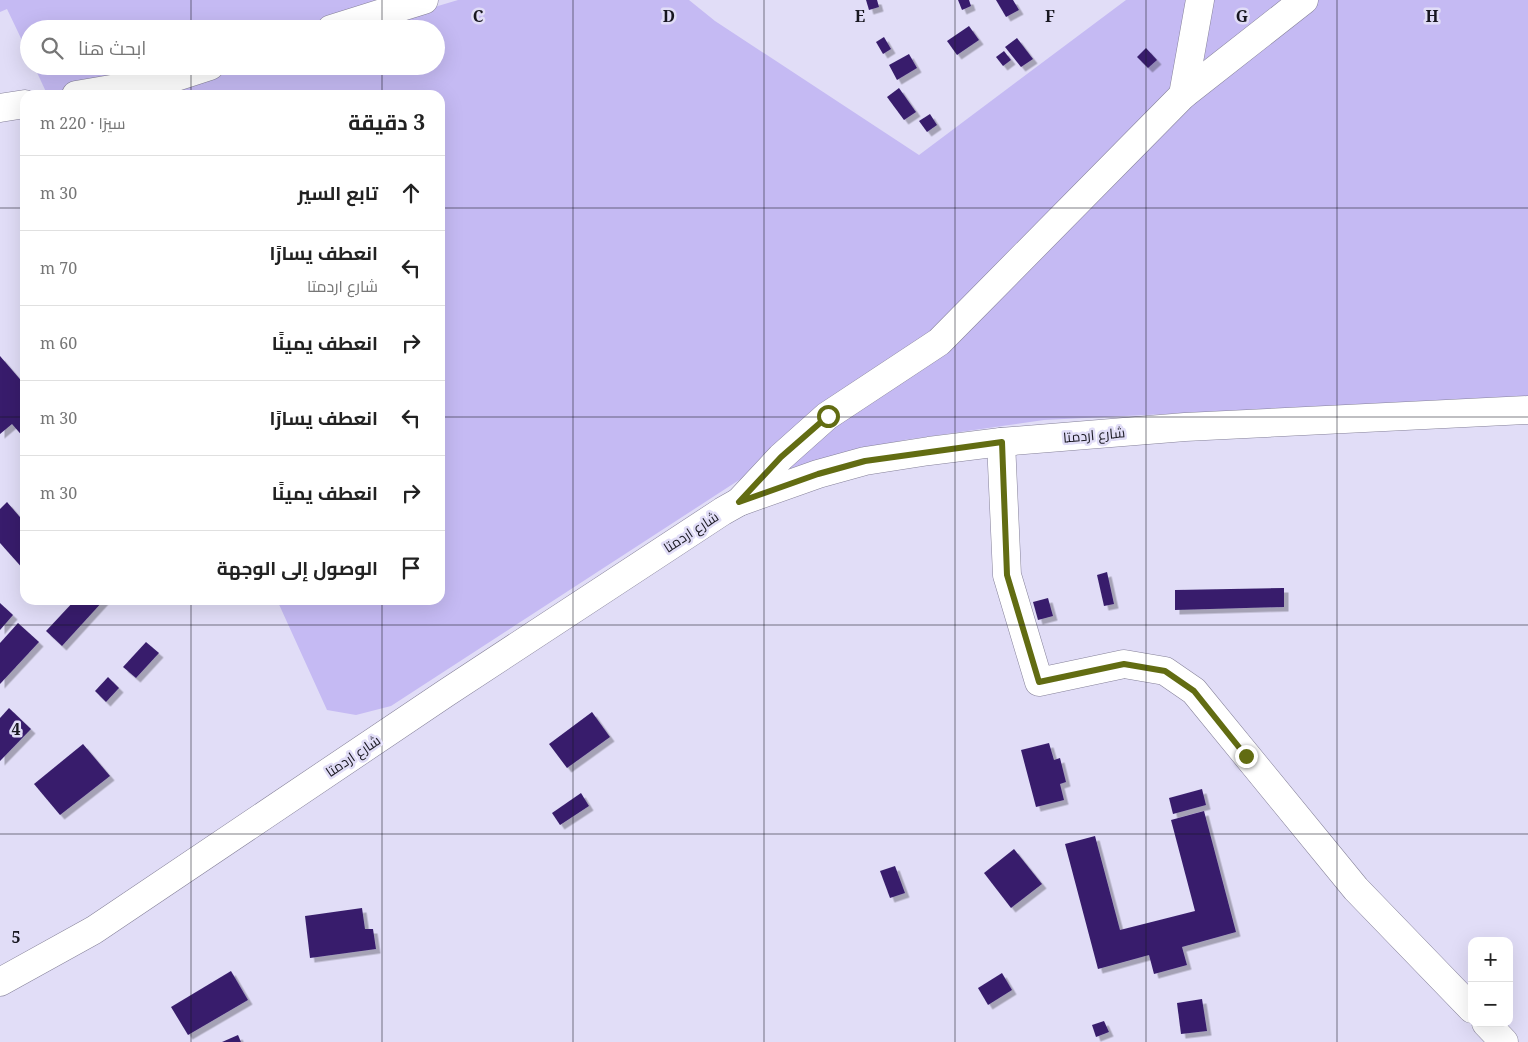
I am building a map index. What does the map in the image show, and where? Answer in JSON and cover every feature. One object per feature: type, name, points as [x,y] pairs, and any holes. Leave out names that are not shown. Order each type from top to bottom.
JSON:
[{"type":"main road","points":[[360,20],[424,0]]},
{"type":"main road","points":[[1183,95],[1200,0]]},
{"type":"main road","points":[[739,502],[781,457],[828,416],[939,342],[1183,95],[1304,0]]},
{"type":"main road","points":[[105,90],[170,79],[182,75]]},
{"type":"main road","points":[[0,108],[20,105]]},
{"type":"main road","name":"شارع اردمتا","points":[[0,982],[94,930],[446,694],[739,502],[818,474],[865,461],[1002,442],[1186,427],[1528,410]]},
{"type":"main road","points":[[1002,442],[1007,575],[1039,682],[1124,664],[1165,671],[1194,691],[1356,889],[1468,1005]]},
{"type":"main road","points":[[1490,1027],[1504,1042]]},
{"type":"shaded area","points":[[0,0],[399,0],[337,20],[20,20],[20,36],[7,9],[0,12]]},
{"type":"shaded area","points":[[458,0],[689,0],[715,21],[919,155],[1126,0],[1294,0],[932,341],[767,464],[736,482],[391,706],[356,715],[327,710],[279,605],[445,605],[445,90],[146,90],[168,86],[204,75],[445,75],[445,20],[391,20]]},
{"type":"shaded area","points":[[1315,0],[1528,0],[1528,396],[1044,420],[904,440],[781,471],[829,420],[942,346],[1189,99]]},
{"type":"shaded area","points":[[38,75],[160,75],[71,90],[45,90]]},
{"type":"building","points":[[866,0],[877,0],[879,7],[869,10]]},
{"type":"building","points":[[958,0],[969,0],[971,6],[962,10]]},
{"type":"building","points":[[996,0],[1013,0],[1019,10],[1006,17]]},
{"type":"building","points":[[969,26],[979,40],[957,55],[947,41]]},
{"type":"building","points":[[884,37],[891,49],[883,54],[876,42]]},
{"type":"building","points":[[1017,38],[1033,59],[1021,67],[1005,47]]},
{"type":"building","points":[[1146,48],[1157,60],[1148,68],[1137,57]]},
{"type":"building","points":[[1004,51],[1011,60],[1003,66],[996,57]]},
{"type":"building","points":[[909,54],[917,68],[897,80],[889,65]]},
{"type":"building","points":[[899,88],[916,112],[904,120],[887,97]]},
{"type":"building","points":[[930,114],[937,125],[927,132],[919,121]]},
{"type":"building","points":[[0,356],[20,379],[20,433],[12,424],[0,434]]},
{"type":"building","points":[[7,502],[20,517],[20,565],[0,543],[0,509]]},
{"type":"building","points":[[1107,572],[1114,604],[1104,606],[1097,575]]},
{"type":"building","points":[[1284,588],[1284,607],[1175,610],[1175,590]]},
{"type":"building","points":[[1048,598],[1053,616],[1038,620],[1033,602]]},
{"type":"building","points":[[0,603],[13,615],[0,630]]},
{"type":"building","points":[[70,605],[99,605],[62,646],[46,631]]},
{"type":"building","points":[[18,623],[39,642],[0,684],[0,643]]},
{"type":"building","points":[[146,642],[159,653],[136,678],[123,667]]},
{"type":"building","points":[[108,677],[119,688],[106,702],[95,691]]},
{"type":"building","points":[[9,708],[31,729],[0,761],[0,718]]},
{"type":"building","points":[[592,712],[610,737],[567,768],[549,744]]},
{"type":"building","points":[[1049,743],[1054,760],[1060,758],[1066,782],[1060,784],[1064,800],[1036,807],[1021,750]]},
{"type":"building","points":[[83,744],[110,776],[60,815],[34,784]]},
{"type":"building","points":[[1202,789],[1206,805],[1173,814],[1169,798]]},
{"type":"building","points":[[581,793],[589,806],[560,825],[552,813]]},
{"type":"building","points":[[1204,811],[1236,932],[1182,947],[1187,965],[1154,974],[1149,955],[1098,969],[1065,844],[1095,836],[1120,930],[1195,911],[1171,820]]},
{"type":"building","points":[[1014,849],[1042,884],[1011,908],[984,873]]},
{"type":"building","points":[[895,866],[905,893],[890,898],[880,871]]},
{"type":"building","points":[[362,908],[365,929],[373,929],[376,949],[310,958],[305,916]]},
{"type":"building","points":[[231,971],[248,1000],[188,1035],[171,1007]]},
{"type":"building","points":[[1002,973],[1012,990],[988,1005],[978,988]]},
{"type":"building","points":[[1202,999],[1207,1031],[1181,1034],[1177,1003]]},
{"type":"building","points":[[1104,1021],[1109,1032],[1096,1037],[1092,1025]]},
{"type":"building","points":[[238,1035],[241,1042],[222,1042]]},
{"type":"route","points":[[828,416],[781,457],[739,502],[818,474],[865,461],[1002,442],[1007,575],[1039,682],[1124,664],[1165,671],[1194,691],[1246,756]]}]
